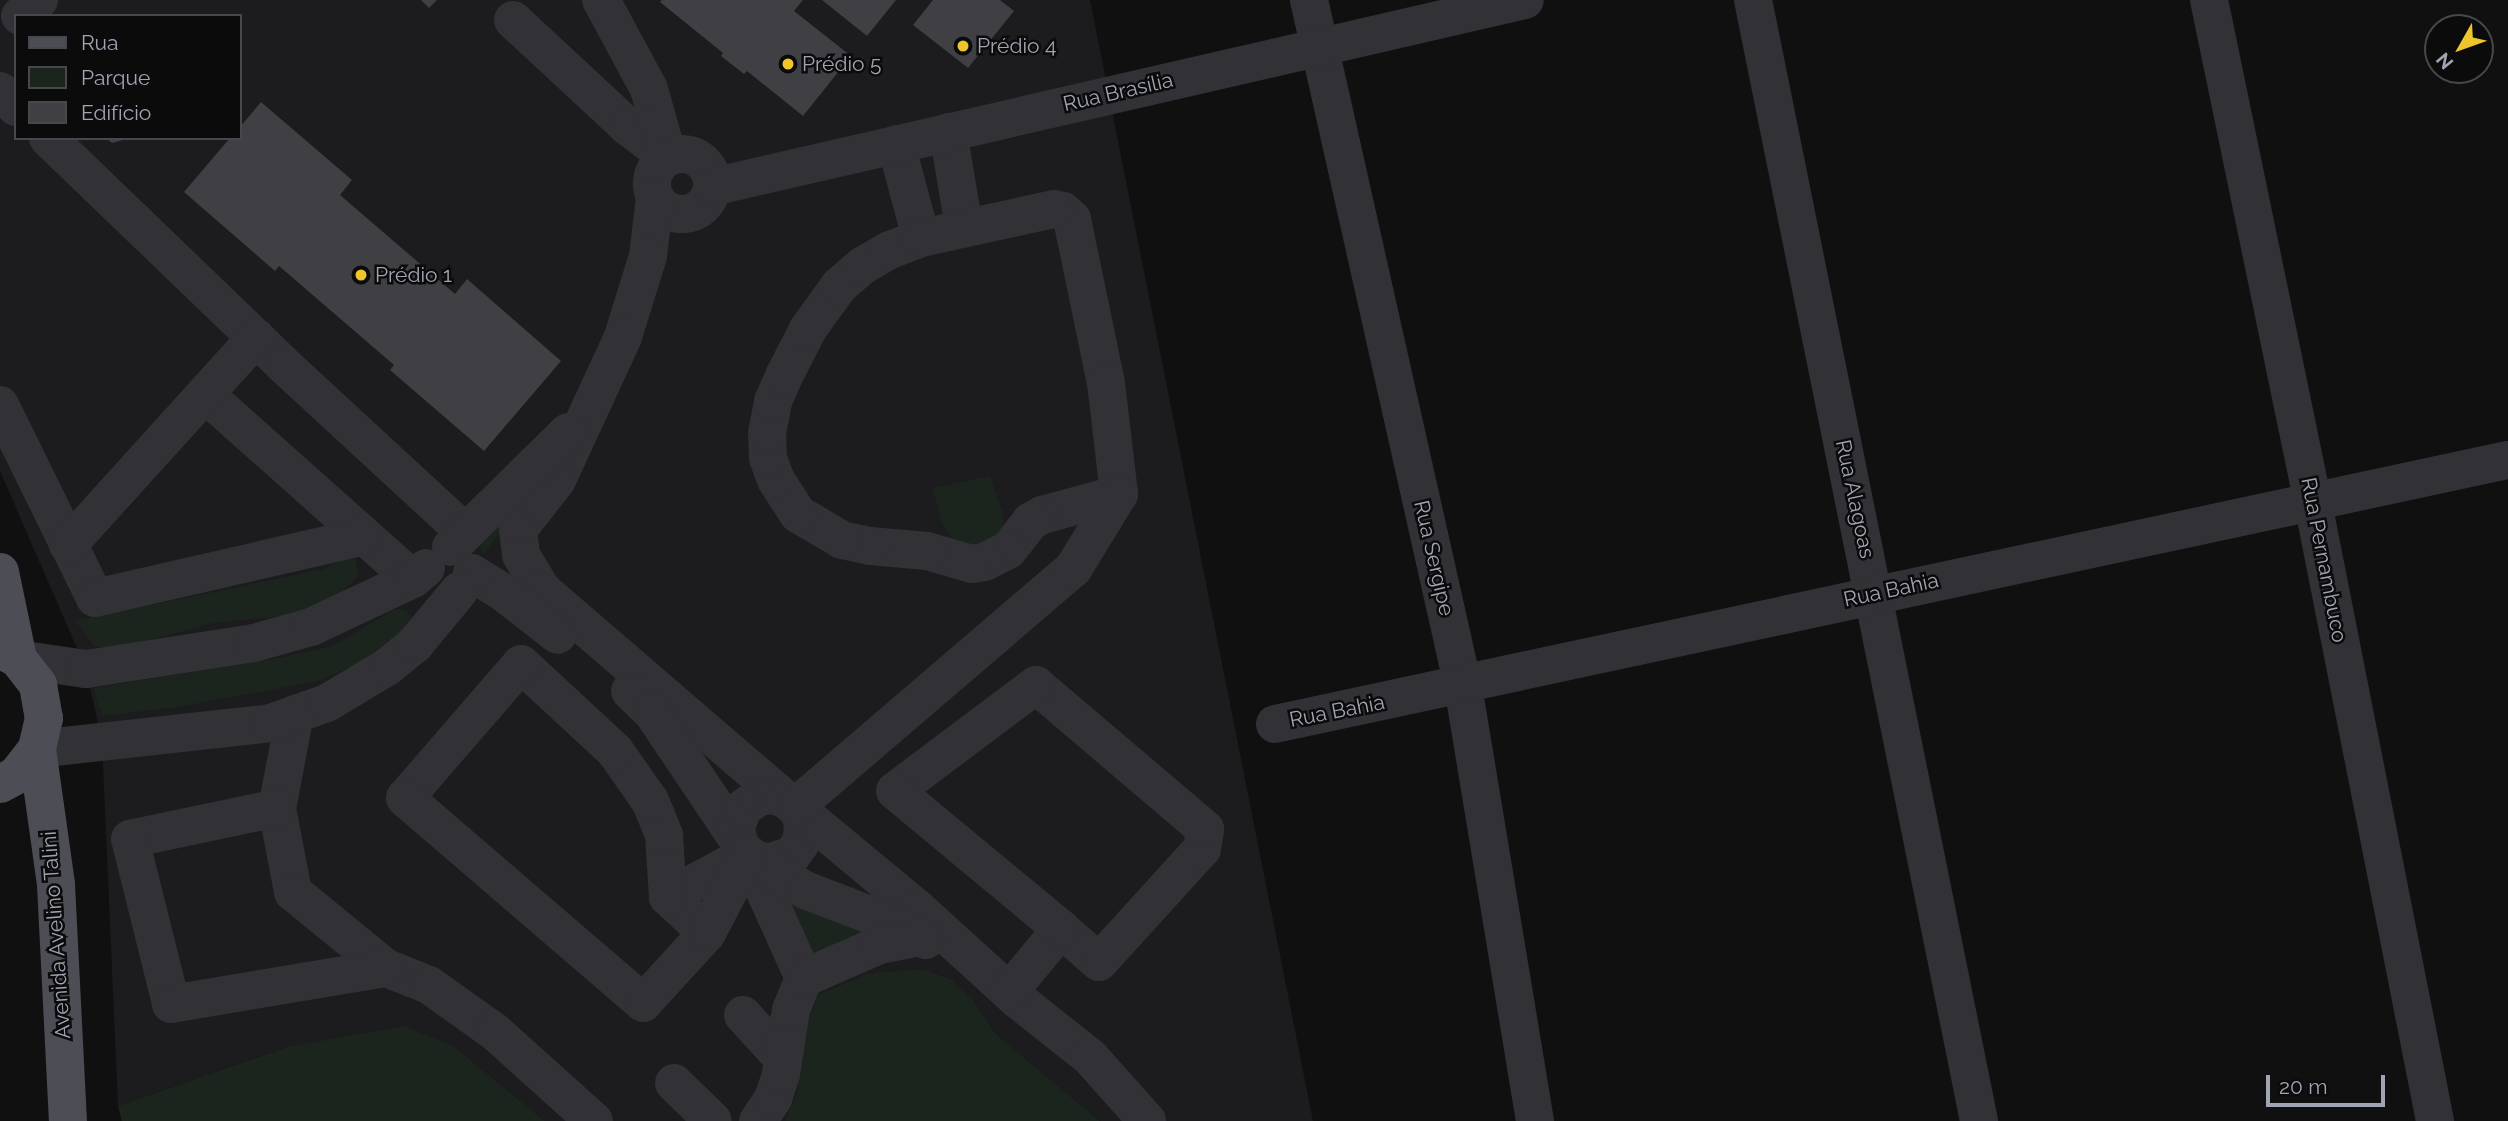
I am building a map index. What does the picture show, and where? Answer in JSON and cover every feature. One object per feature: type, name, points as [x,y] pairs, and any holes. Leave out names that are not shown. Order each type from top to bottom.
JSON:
[{"type":"main road","points":[[0,572],[9,654],[38,685],[44,718],[37,749],[17,775],[0,784]]},
{"type":"main road","name":"Avenida Avelino Talini","points":[[37,749],[56,885],[68,1121]]},
{"type":"street","points":[[601,0],[694,169]]},
{"type":"street","points":[[630,0],[705,204],[671,206]]},
{"type":"street","name":"Rua Sergipe","points":[[1309,0],[1463,686],[1535,1121]]},
{"type":"street","name":"Rua Brasília","points":[[694,169],[896,144],[1525,0]]},
{"type":"street","name":"Rua Alagoas","points":[[1753,0],[1979,1121]]},
{"type":"street","name":"Rua Pernambuco","points":[[2209,0],[2313,503],[2435,1121]]},
{"type":"street","points":[[0,33],[14,20]]},
{"type":"street","points":[[513,20],[627,126],[694,169]]},
{"type":"street","points":[[948,132],[964,227]]},
{"type":"street","points":[[50,140],[256,338],[448,565]]},
{"type":"street","points":[[896,144],[921,239]]},
{"type":"street","points":[[671,206],[652,178],[655,169],[694,169]]},
{"type":"street","points":[[671,206],[648,256],[623,337],[594,406],[557,480],[518,530],[521,555],[529,573],[542,590],[918,909],[998,983],[1090,1057],[1147,1121]]},
{"type":"street","points":[[790,803],[1073,569],[1119,494],[1106,383],[1072,219],[1063,211],[1043,210],[921,239],[890,250],[862,266],[839,286],[808,329],[784,376],[774,401],[767,433],[768,458],[776,480],[798,514],[842,540],[927,551],[972,564],[984,562],[1008,550],[1031,521],[1042,515],[1119,494]]},
{"type":"street","points":[[68,545],[256,338]]},
{"type":"street","points":[[205,394],[362,537],[448,565],[504,593],[645,703],[747,851],[805,890],[920,937],[998,983]]},
{"type":"street","points":[[0,405],[95,598],[362,537]]},
{"type":"street","points":[[37,749],[271,723],[327,703],[387,667],[415,644],[448,565],[594,406]]},
{"type":"street","name":"Rua Bahia","points":[[1275,724],[1463,686],[1874,593],[2508,460]]},
{"type":"street","points":[[9,654],[86,669],[254,643],[311,627],[448,565]]},
{"type":"street","points":[[707,933],[668,897],[664,835],[650,801],[615,751],[521,664],[405,797],[643,1003],[707,933],[747,851]]},
{"type":"street","points":[[1036,685],[1205,829],[1202,849],[1099,962],[1061,929],[895,791],[1036,685]]},
{"type":"street","points":[[295,714],[277,808],[293,892],[386,968],[429,985],[495,1032],[594,1121]]},
{"type":"street","points":[[747,851],[768,863],[781,861],[792,855],[800,844],[802,818],[790,803],[772,795],[759,797],[743,808],[736,827],[804,978]]},
{"type":"street","points":[[277,808],[130,839],[171,1004],[386,968]]},
{"type":"street","points":[[668,897],[747,851]]},
{"type":"street","points":[[998,983],[1061,929]]},
{"type":"street","points":[[758,1121],[773,1099],[791,1010],[804,978],[879,945],[920,937]]},
{"type":"street","points":[[743,1015],[783,1059]]},
{"type":"street","points":[[674,1083],[713,1121]]},
{"type":"shaded area","points":[[0,0],[1090,0],[1313,1121],[1100,1121],[996,1034],[973,999],[951,979],[923,969],[804,1030],[797,1091],[785,1121],[545,1121],[455,1047],[287,1047],[118,1106],[102,741],[86,669],[0,471]]},
{"type":"green space","points":[[555,464],[483,555],[474,533]]},
{"type":"green space","points":[[990,476],[1003,514],[1003,538],[958,548],[940,519],[933,488]]},
{"type":"green space","points":[[350,556],[356,561],[358,577],[329,603],[305,614],[213,623],[116,649],[94,646],[75,621],[324,569]]},
{"type":"green space","points":[[393,610],[407,611],[414,620],[407,628],[356,664],[319,681],[178,707],[102,716],[94,688],[279,658],[333,646]]},
{"type":"green space","points":[[784,900],[872,929],[811,959]]},
{"type":"green space","points":[[923,969],[951,979],[973,999],[996,1034],[1100,1121],[785,1121],[797,1091],[804,1030],[819,995],[866,974]]},
{"type":"green space","points":[[404,1026],[455,1047],[545,1121],[122,1121],[118,1106],[287,1047]]},
{"type":"building","points":[[421,0],[437,0],[429,8]]},
{"type":"building","name":"Prédio 5","points":[[803,0],[794,11],[851,56],[803,116],[747,71],[744,74],[721,56],[723,53],[660,2]]},
{"type":"building","name":"Prédio 5","points":[[822,0],[896,0],[867,36]]},
{"type":"building","name":"Prédio 4","points":[[933,0],[1000,0],[1014,11],[968,68],[913,25]]},
{"type":"building","name":"Prédio 1","points":[[261,102],[352,180],[340,195],[455,294],[467,279],[561,361],[484,451],[390,370],[394,365],[279,266],[275,271],[184,192],[228,140],[242,140],[242,125]]},
{"type":"place","name":"Prédio 4","points":[[963,46]]},
{"type":"place","name":"Prédio 5","points":[[788,64]]},
{"type":"place","name":"Prédio 1","points":[[361,275]]}]
